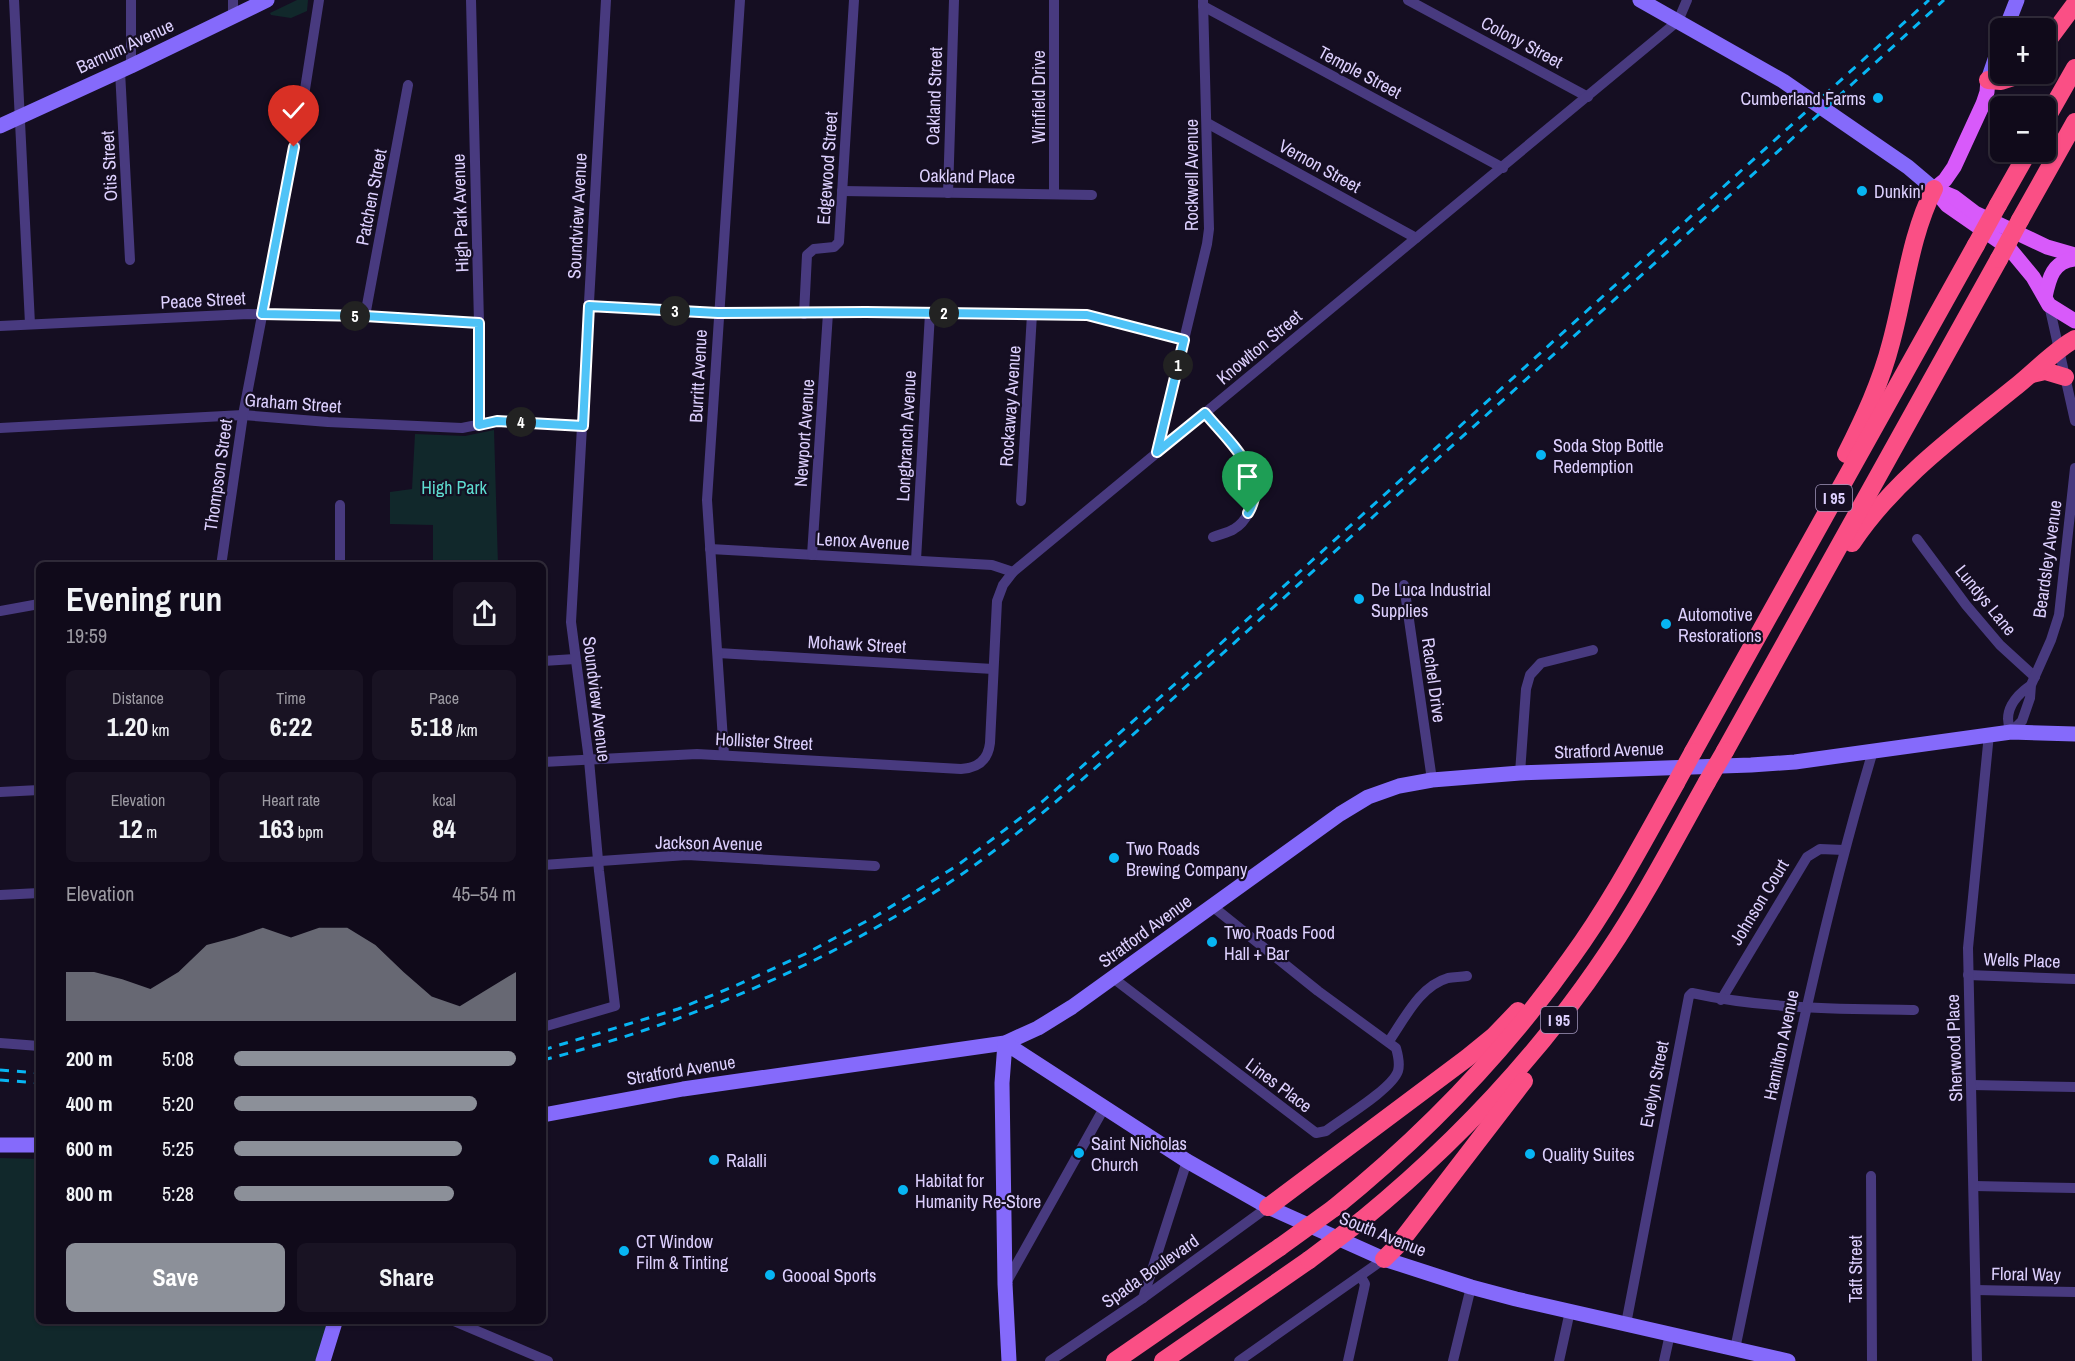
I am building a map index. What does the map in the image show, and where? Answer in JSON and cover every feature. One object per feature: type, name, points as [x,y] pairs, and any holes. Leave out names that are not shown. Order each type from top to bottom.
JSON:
[{"type":"highway","points":[[2056,29],[2075,3]]},
{"type":"highway","points":[[2056,101],[2075,68]]},
{"type":"highway","name":"I 95","points":[[1163,1361],[1309,1260],[1362,1220],[1432,1160],[1504,1087],[1563,1016],[1610,950],[1646,891],[2075,123]]},
{"type":"highway","name":"I 95","points":[[1115,1361],[1334,1208],[1416,1137],[1480,1072],[1532,1012],[1591,929],[1627,871],[2022,162]]},
{"type":"highway","points":[[1771,612],[1879,382],[1891,345],[1921,220],[1934,189]]},
{"type":"highway","points":[[1790,634],[1858,534],[1898,485],[2075,339]]},
{"type":"highway","points":[[2032,374],[2045,371],[2065,377]]},
{"type":"highway","points":[[1268,1207],[1494,1036],[1591,929]]},
{"type":"highway","points":[[1384,1258],[1398,1245],[1532,1069],[1567,1021],[1610,950]]},
{"type":"main road","name":"Barnum Avenue","points":[[0,126],[267,0]]},
{"type":"main road","points":[[1640,0],[1784,81],[1908,167],[1934,189],[1947,205],[2009,248],[2033,276],[2047,301],[2075,321]]},
{"type":"main road","points":[[2010,18],[2017,0]]},
{"type":"main road","points":[[1934,189],[1946,180],[1954,166],[1983,104],[1990,74]]},
{"type":"main road","points":[[1934,189],[1954,197],[1975,213],[2075,257]]},
{"type":"main road","points":[[2047,301],[2051,273],[2062,262],[2075,257]]},
{"type":"main road","name":"Stratford Avenue","points":[[546,1114],[683,1089],[1005,1043],[1049,1022],[1306,837],[1356,803],[1388,789],[1432,780],[1520,773],[1795,762],[2011,732],[2075,734]]},
{"type":"main road","points":[[1005,1043],[1002,1072],[1005,1284],[1009,1361]]},
{"type":"main road","name":"South Avenue","points":[[1005,1043],[1187,1161],[1268,1207],[1384,1258],[1471,1287],[1769,1359],[1788,1361]]},
{"type":"main road","points":[[0,1145],[36,1146]]},
{"type":"main road","points":[[322,1361],[334,1324]]},
{"type":"street","points":[[14,0],[30,324]]},
{"type":"street","name":"Otis Street","points":[[130,260],[125,68],[131,0]]},
{"type":"street","points":[[233,0],[233,16]]},
{"type":"street","name":"Thompson Street","points":[[222,562],[243,415],[303,102],[319,0]]},
{"type":"street","name":"High Park Avenue","points":[[471,0],[479,323],[479,425]]},
{"type":"street","name":"Soundview Avenue","points":[[546,1026],[615,1006],[589,760],[571,622],[606,0]]},
{"type":"street","name":"Burritt Avenue","points":[[724,755],[707,500],[740,0]]},
{"type":"street","name":"Edgewood Street","points":[[804,314],[807,255],[813,249],[831,248],[838,245],[854,0]]},
{"type":"street","name":"Oakland Street","points":[[948,192],[954,0]]},
{"type":"street","name":"Winfield Drive","points":[[1054,0],[1054,194]]},
{"type":"street","name":"Colony Street","points":[[1408,0],[1588,97]]},
{"type":"street","points":[[1678,21],[1687,0]]},
{"type":"street","name":"Rockwell Avenue","points":[[1157,452],[1209,229],[1203,3]]},
{"type":"street","name":"Temple Street","points":[[1203,3],[1503,168]]},
{"type":"street","name":"Knowlton Street","points":[[981,762],[987,755],[990,743],[998,601],[1004,585],[1013,572],[1678,21]]},
{"type":"street","name":"Patchen Street","points":[[365,316],[408,85]]},
{"type":"street","name":"Vernon Street","points":[[1207,123],[1416,238]]},
{"type":"street","name":"Oakland Place","points":[[842,191],[1092,195]]},
{"type":"street","points":[[2047,301],[2075,421]]},
{"type":"street","points":[[589,306],[718,313],[1087,315],[1184,340]]},
{"type":"street","name":"Newport Avenue","points":[[812,555],[828,313]]},
{"type":"street","name":"Longbranch Avenue","points":[[916,560],[930,313]]},
{"type":"street","name":"Peace Street","points":[[0,326],[262,314],[365,316],[479,323]]},
{"type":"street","name":"Rockaway Avenue","points":[[1021,501],[1032,314]]},
{"type":"street","points":[[1205,413],[1243,458],[1255,486],[1253,505],[1242,522],[1234,529],[1213,537]]},
{"type":"street","name":"Graham Street","points":[[0,428],[243,415],[328,422],[462,428],[497,421],[583,426]]},
{"type":"street","name":"Beardsley Avenue","points":[[2033,681],[2019,693],[2011,705],[2008,721],[2011,732],[2018,727],[2025,715],[2033,681],[2051,640],[2062,600],[2075,468]]},
{"type":"street","points":[[340,505],[340,562]]},
{"type":"street","name":"Lundys Lane","points":[[1917,539],[1966,606],[2033,681]]},
{"type":"street","name":"Lenox Avenue","points":[[710,549],[992,565],[1013,572]]},
{"type":"street","name":"Rachel Drive","points":[[1404,585],[1432,780]]},
{"type":"street","points":[[0,611],[36,605]]},
{"type":"street","points":[[1520,773],[1526,689],[1530,675],[1541,663],[1593,650]]},
{"type":"street","name":"Mohawk Street","points":[[718,653],[993,669]]},
{"type":"street","points":[[546,661],[575,660]]},
{"type":"street","name":"Sherwood Place","points":[[1977,1361],[1968,948],[1989,734]]},
{"type":"street","name":"Hamilton Avenue","points":[[1735,1349],[1806,1008],[1844,850],[1873,751]]},
{"type":"street","name":"Hollister Street","points":[[546,762],[670,754],[961,769],[974,767],[981,762]]},
{"type":"street","points":[[0,792],[36,790]]},
{"type":"street","name":"Johnson Court","points":[[1721,999],[1807,857],[1820,849],[1844,850]]},
{"type":"street","name":"Jackson Avenue","points":[[546,865],[687,855],[875,866]]},
{"type":"street","points":[[0,895],[36,893]]},
{"type":"street","points":[[1212,906],[1318,991],[1389,1041],[1418,999],[1431,986],[1448,978],[1467,976]]},
{"type":"street","name":"Wells Place","points":[[1968,975],[2075,979]]},
{"type":"street","name":"Lines Place","points":[[1113,978],[1316,1133],[1326,1131],[1390,1084],[1398,1071],[1399,1057],[1396,1048],[1389,1041]]},
{"type":"street","name":"Evelyn Street","points":[[1626,1324],[1689,996],[1692,993],[1721,999]]},
{"type":"street","points":[[1721,999],[1806,1008],[1914,1010]]},
{"type":"street","points":[[0,1043],[36,1046]]},
{"type":"street","points":[[1972,1085],[2075,1087]]},
{"type":"street","points":[[1005,1284],[1104,1108]]},
{"type":"street","points":[[1143,1298],[1187,1161]]},
{"type":"street","name":"Taft Street","points":[[1871,1176],[1872,1361]]},
{"type":"street","points":[[1974,1186],[2075,1188]]},
{"type":"street","name":"Spada Boulevard","points":[[1050,1361],[1143,1298],[1268,1207]]},
{"type":"street","points":[[1239,1361],[1361,1277],[1384,1258]]},
{"type":"street","points":[[1348,1361],[1365,1284],[1361,1277]]},
{"type":"street","points":[[1453,1361],[1471,1287]]},
{"type":"street","name":"Floral Way","points":[[1976,1290],[2075,1292]]},
{"type":"street","points":[[1559,1361],[1570,1311]]},
{"type":"street","points":[[461,1324],[548,1361]]},
{"type":"street","points":[[1664,1361],[1670,1334]]},
{"type":"green space","points":[[297,0],[308,0],[307,11],[291,18],[271,15],[270,13]]},
{"type":"green space","name":"High Park","points":[[494,430],[498,562],[433,562],[433,525],[390,524],[390,492],[412,489],[415,434],[465,436]]},
{"type":"green space","points":[[0,1158],[36,1159],[36,1324],[329,1324],[317,1361],[0,1361]]},
{"type":"railway","points":[[546,1049],[678,1009],[805,954],[876,916],[958,865],[1043,801],[1218,646],[1929,0]]},
{"type":"railway","points":[[546,1059],[654,1027],[762,985],[866,933],[916,904],[990,854],[1063,796],[1134,734],[1944,0]]},
{"type":"railway","points":[[0,1070],[36,1073]]},
{"type":"railway","points":[[0,1080],[36,1083]]},
{"type":"place","name":"Cumberland Farms","points":[[1878,98]]},
{"type":"place","name":"Dunkin'","points":[[1862,191]]},
{"type":"place","name":"Soda Stop Bottle Redemption","points":[[1541,455]]},
{"type":"place","name":"De Luca Industrial Supplies","points":[[1359,599]]},
{"type":"place","name":"Automotive Restorations","points":[[1666,624]]},
{"type":"place","name":"Two Roads Brewing Company","points":[[1114,858]]},
{"type":"place","name":"Two Roads Food Hall + Bar","points":[[1212,942]]},
{"type":"place","name":"Saint Nicholas Church","points":[[1079,1153]]},
{"type":"place","name":"Quality Suites","points":[[1530,1154]]},
{"type":"place","name":"Ralalli","points":[[714,1160]]},
{"type":"place","name":"Habitat for Humanity Re-Store","points":[[903,1190]]},
{"type":"place","name":"CT Window Film & Tinting","points":[[624,1251]]},
{"type":"place","name":"Goooal Sports","points":[[770,1275]]},
{"type":"route","points":[[294,147],[262,314],[365,316],[479,323],[479,425],[497,421],[583,426],[589,306],[718,313],[866,312],[1087,315],[1184,340],[1157,452],[1205,413],[1243,458],[1250,470],[1256,492],[1253,505],[1248,513]]}]
